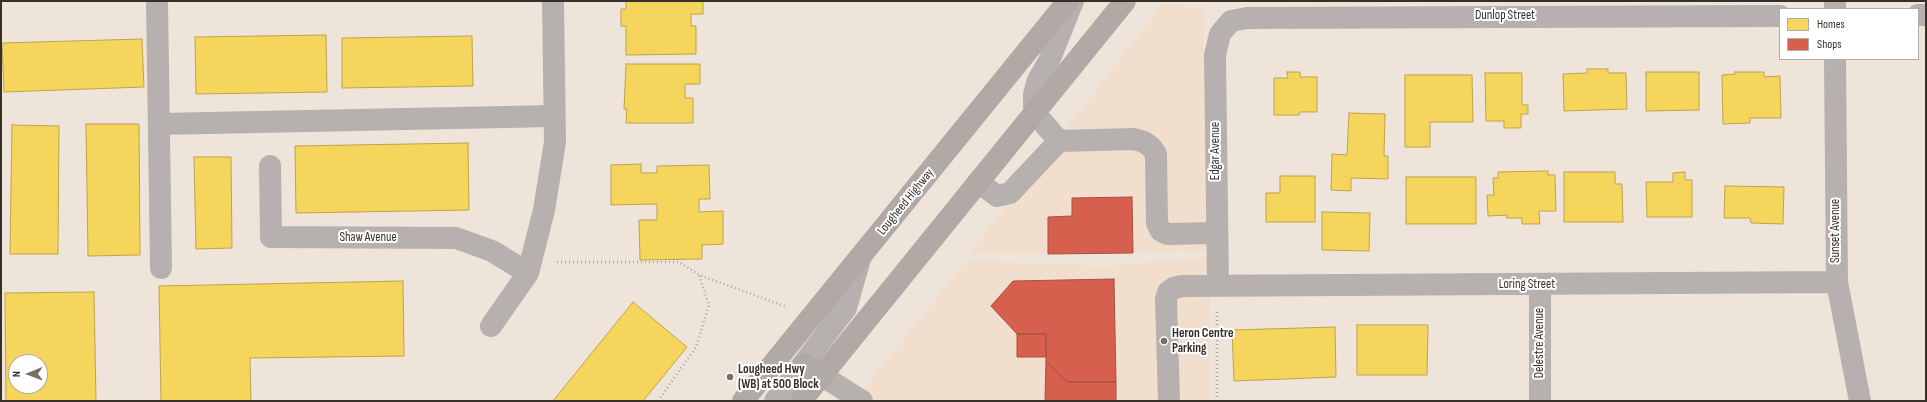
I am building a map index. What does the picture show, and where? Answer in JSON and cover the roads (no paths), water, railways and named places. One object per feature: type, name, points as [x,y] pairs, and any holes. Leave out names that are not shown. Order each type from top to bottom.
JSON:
[{"type":"main road","name":"Lougheed Highway","points":[[743,401],[860,259],[1068,1]]},
{"type":"main road","points":[[801,401],[813,369],[978,182],[1125,1]]},
{"type":"street","points":[[157,1],[161,268]]},
{"type":"street","points":[[491,326],[529,267],[544,210],[555,142],[553,1]]},
{"type":"street","points":[[1059,140],[1034,112],[1034,94],[1038,80],[1049,61],[1073,1]]},
{"type":"street","name":"Dunlop Street","points":[[1231,21],[1247,18],[1547,8],[1779,16]]},
{"type":"street","name":"Edgar Avenue","points":[[1218,285],[1216,233],[1215,55],[1220,34],[1231,21]]},
{"type":"street","name":"Sunset Avenue","points":[[1835,60],[1837,282],[1860,401]]},
{"type":"street","points":[[159,124],[554,116]]},
{"type":"street","points":[[978,182],[997,196],[1010,193],[1059,140],[1134,139],[1144,142],[1151,147],[1156,154],[1157,223],[1159,228],[1167,234],[1216,233]]},
{"type":"street","name":"Shaw Avenue","points":[[270,166],[271,238],[456,238],[492,251],[529,267]]},
{"type":"street","points":[[775,401],[813,369],[846,308],[860,259]]},
{"type":"street","name":"Loring Street","points":[[1169,401],[1166,299],[1168,292],[1174,288],[1182,286],[1837,282]]},
{"type":"street","name":"Delestre Avenue","points":[[1540,285],[1540,401]]},
{"type":"street","points":[[813,369],[862,401]]},
{"type":"place","name":"Heron Centre Parking","points":[[1164,341]]},
{"type":"place","name":"Lougheed Hwy (WB) at 500 Block","points":[[730,377]]}]
